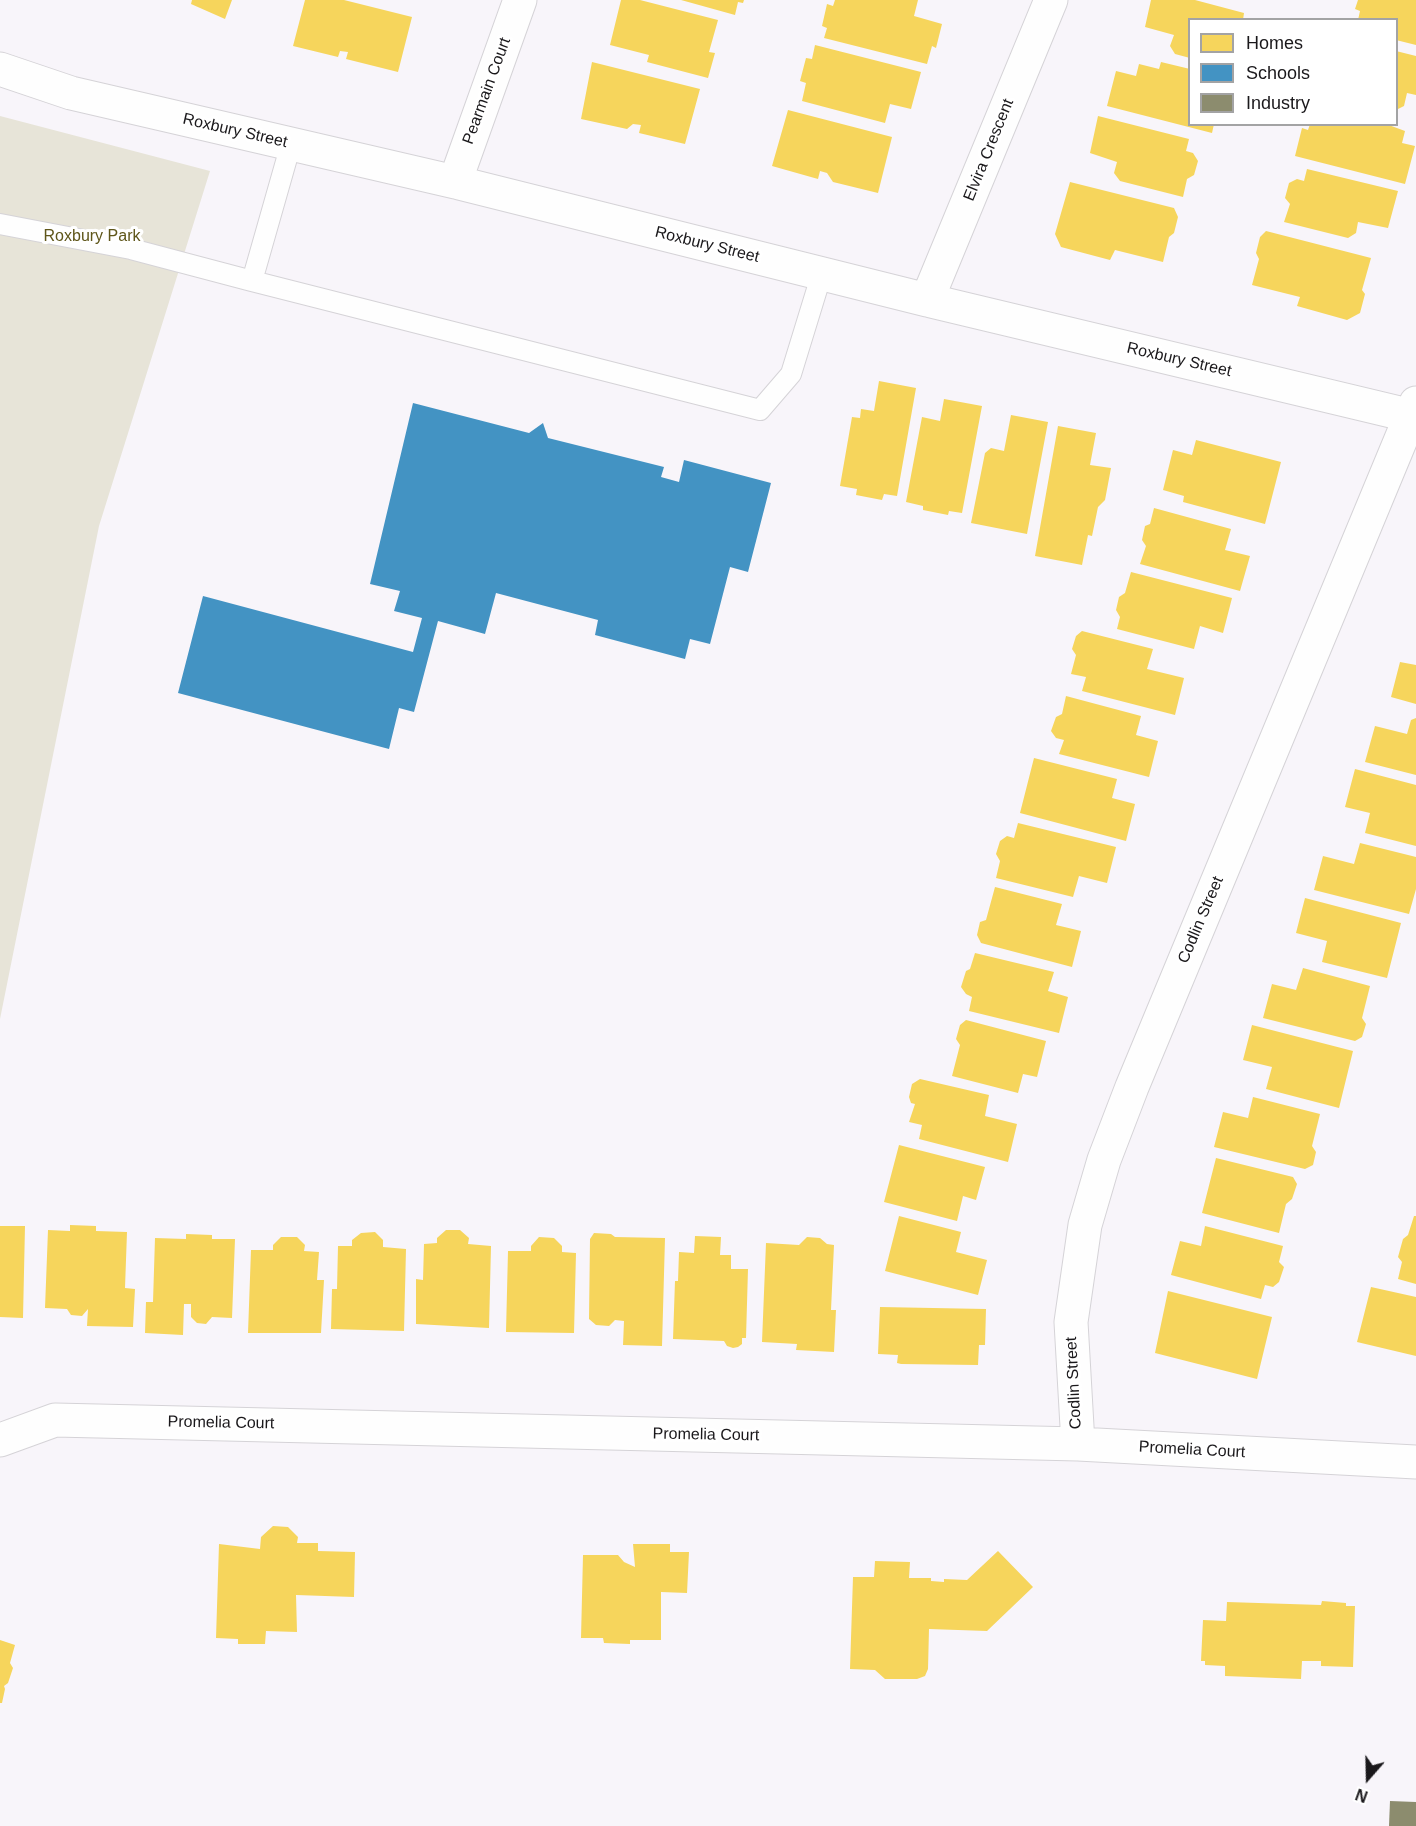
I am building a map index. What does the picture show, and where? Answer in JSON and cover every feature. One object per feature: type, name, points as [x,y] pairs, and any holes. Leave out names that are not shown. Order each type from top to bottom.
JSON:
[{"type":"street","name":"Pearmain Court","points":[[455,182],[520,0]]},
{"type":"street","name":"Elvira Crescent","points":[[927,300],[1052,0]]},
{"type":"street","name":"Roxbury Street","points":[[0,69],[71,93],[455,182],[927,300],[1414,412]]},
{"type":"street","name":"Codlin Street","points":[[1078,1444],[1071,1322],[1085,1225],[1104,1160],[1132,1087],[1414,412]]},
{"type":"street","name":"Promelia Court","points":[[0,1440],[55,1420],[1078,1444],[1416,1462]]},
{"type":"lane","points":[[252,281],[291,144]]},
{"type":"lane","points":[[0,224],[131,249],[760,410],[791,374],[822,273]]},
{"type":"green space","name":"Roxbury Park","points":[[0,116],[210,171],[99,526],[0,1019]]},
{"type":"building: Homes","points":[[192,0],[232,0],[225,19],[191,4]]},
{"type":"building: Homes","points":[[305,0],[344,0],[412,17],[398,72],[346,59],[348,52],[340,51],[338,57],[293,46]]},
{"type":"building: Homes","points":[[621,0],[640,0],[718,20],[709,52],[715,53],[708,78],[647,62],[649,55],[610,45]]},
{"type":"building: Homes","points":[[681,0],[744,0],[743,3],[738,2],[735,15]]},
{"type":"building: Homes","points":[[835,0],[918,0],[914,16],[942,24],[936,48],[932,46],[927,64],[824,38],[827,28],[822,26],[827,4],[833,6]]},
{"type":"building: Homes","points":[[1151,0],[1195,0],[1244,13],[1243,18],[1188,18],[1188,57],[1175,54],[1170,46],[1174,35],[1145,27]]},
{"type":"building: Homes","points":[[1358,0],[1416,0],[1416,45],[1398,40],[1398,18],[1358,18],[1360,11],[1355,9]]},
{"type":"building: Homes","points":[[815,45],[921,72],[911,109],[890,104],[885,123],[802,101],[806,83],[800,81],[806,58],[812,59]]},
{"type":"building: Homes","points":[[1398,52],[1416,56],[1416,95],[1407,93],[1404,106],[1398,109]]},
{"type":"building: Homes","points":[[592,62],[700,89],[685,144],[639,133],[641,125],[633,124],[627,129],[581,119]]},
{"type":"building: Homes","points":[[1161,62],[1188,69],[1188,126],[1214,126],[1212,133],[1107,106],[1116,71],[1136,76],[1139,64],[1159,69]]},
{"type":"building: Homes","points":[[788,110],[892,137],[878,193],[833,182],[827,173],[820,171],[818,179],[772,166]]},
{"type":"building: Homes","points":[[1098,116],[1189,139],[1186,151],[1193,153],[1198,161],[1194,175],[1187,179],[1183,197],[1120,181],[1114,173],[1117,162],[1090,153]]},
{"type":"building: Homes","points":[[1309,126],[1391,126],[1405,131],[1402,143],[1415,146],[1405,184],[1295,156],[1302,128],[1308,130]]},
{"type":"building: Homes","points":[[1307,169],[1398,191],[1388,228],[1358,222],[1356,233],[1348,238],[1284,222],[1290,204],[1285,198],[1289,183],[1297,179],[1304,181]]},
{"type":"building: Homes","points":[[1070,182],[1174,208],[1178,217],[1174,233],[1169,237],[1163,262],[1115,250],[1110,260],[1061,247],[1055,234]]},
{"type":"building: Homes","points":[[1266,231],[1371,258],[1362,290],[1365,294],[1360,313],[1347,320],[1297,306],[1300,297],[1252,285],[1259,259],[1256,253],[1260,237]]},
{"type":"building: Homes","points":[[879,381],[916,388],[897,496],[884,494],[882,500],[856,495],[857,489],[840,486],[852,417],[860,418],[861,409],[874,411]]},
{"type":"building: Homes","points":[[944,399],[982,406],[962,513],[949,511],[948,515],[923,510],[923,506],[906,502],[922,417],[940,421]]},
{"type":"building: Homes","points":[[1011,415],[1048,422],[1027,534],[971,523],[985,453],[991,448],[1004,451]]},
{"type":"building: Homes","points":[[1058,426],[1096,433],[1090,465],[1111,468],[1105,500],[1098,507],[1092,536],[1088,535],[1082,565],[1035,556]]},
{"type":"building: Homes","points":[[1196,440],[1281,462],[1265,524],[1183,502],[1184,496],[1163,490],[1173,450],[1192,455]]},
{"type":"building: Homes","points":[[1154,508],[1231,529],[1225,550],[1250,556],[1240,591],[1140,564],[1146,546],[1142,540],[1145,526],[1150,524]]},
{"type":"building: Homes","points":[[1131,572],[1232,598],[1223,633],[1200,626],[1194,649],[1117,629],[1120,617],[1116,610],[1119,597],[1125,593]]},
{"type":"building: Homes","points":[[1082,631],[1153,649],[1147,669],[1184,678],[1175,715],[1082,691],[1086,677],[1071,674],[1076,655],[1072,649],[1076,636]]},
{"type":"building: Homes","points":[[1400,662],[1416,665],[1416,704],[1391,697]]},
{"type":"building: Homes","points":[[1066,696],[1141,716],[1136,735],[1158,741],[1149,777],[1059,754],[1064,740],[1056,738],[1051,731],[1056,717],[1062,714]]},
{"type":"building: Homes","points":[[1416,718],[1416,775],[1365,762],[1375,726],[1407,734],[1411,720]]},
{"type":"building: Homes","points":[[1034,758],[1117,779],[1112,798],[1135,804],[1126,841],[1020,813]]},
{"type":"building: Homes","points":[[1355,769],[1416,785],[1416,846],[1365,833],[1370,813],[1345,807]]},
{"type":"building: Homes","points":[[1018,823],[1116,847],[1107,883],[1079,876],[1073,897],[996,878],[1000,861],[996,854],[1000,841],[1007,836],[1014,838]]},
{"type":"building: Homes","points":[[1360,843],[1416,857],[1416,889],[1409,914],[1314,890],[1323,856],[1354,864]]},
{"type":"building: Homes","points":[[995,887],[1062,904],[1056,925],[1081,931],[1072,967],[981,943],[977,935],[980,922],[986,920]]},
{"type":"building: Homes","points":[[1305,898],[1401,923],[1387,978],[1322,962],[1327,941],[1296,933]]},
{"type":"building: Homes","points":[[975,953],[1054,972],[1048,991],[1068,997],[1059,1033],[969,1011],[972,997],[966,994],[961,987]]},
{"type":"building: Homes","points":[[1303,968],[1370,986],[1362,1018],[1366,1024],[1362,1037],[1355,1041],[1263,1018],[1272,984],[1296,990]]},
{"type":"building: Homes","points":[[966,1020],[1046,1041],[1037,1077],[1023,1074],[1018,1093],[952,1076],[960,1045],[956,1039],[960,1025]]},
{"type":"building: Homes","points":[[1252,1025],[1353,1051],[1339,1108],[1266,1089],[1272,1067],[1243,1060]]},
{"type":"building: Homes","points":[[920,1079],[989,1095],[985,1116],[1017,1124],[1008,1162],[919,1139],[922,1125],[909,1122],[915,1104],[911,1103],[909,1097],[912,1084]]},
{"type":"building: Homes","points":[[1253,1097],[1320,1114],[1312,1146],[1316,1152],[1313,1165],[1305,1169],[1214,1147],[1223,1112],[1248,1118]]},
{"type":"building: Homes","points":[[899,1145],[985,1167],[976,1200],[963,1196],[957,1221],[884,1202]]},
{"type":"building: Homes","points":[[1216,1158],[1293,1177],[1297,1184],[1292,1199],[1286,1204],[1279,1233],[1202,1213]]},
{"type":"building: Homes","points":[[899,1216],[961,1232],[956,1252],[987,1260],[978,1295],[885,1271]]},
{"type":"building: Homes","points":[[1414,1216],[1416,1216],[1416,1284],[1398,1279],[1402,1262],[1398,1257],[1403,1239],[1408,1235]]},
{"type":"building: Homes","points":[[70,1225],[96,1226],[96,1231],[127,1232],[125,1288],[135,1289],[133,1327],[87,1326],[88,1309],[82,1316],[71,1315],[67,1309],[45,1308],[48,1230],[70,1231]]},
{"type":"building: Homes","points":[[0,1226],[25,1226],[23,1318],[0,1317]]},
{"type":"building: Homes","points":[[1205,1226],[1283,1246],[1279,1262],[1284,1267],[1279,1282],[1273,1287],[1265,1285],[1261,1299],[1171,1275],[1180,1241],[1201,1246]]},
{"type":"building: Homes","points":[[446,1230],[460,1230],[469,1238],[468,1244],[491,1246],[489,1328],[416,1324],[416,1279],[423,1280],[424,1244],[437,1243],[437,1238]]},
{"type":"building: Homes","points":[[375,1232],[383,1240],[383,1247],[406,1249],[404,1331],[331,1329],[332,1289],[337,1289],[338,1246],[352,1246],[352,1240],[361,1233]]},
{"type":"building: Homes","points":[[594,1233],[611,1234],[615,1237],[665,1238],[662,1346],[623,1345],[624,1321],[615,1320],[609,1326],[596,1325],[589,1319],[590,1239]]},
{"type":"building: Homes","points":[[186,1234],[212,1235],[212,1239],[235,1239],[232,1318],[212,1317],[206,1324],[197,1323],[191,1317],[191,1304],[184,1304],[183,1335],[145,1333],[146,1302],[153,1302],[155,1238],[186,1239]]},
{"type":"building: Homes","points":[[695,1236],[721,1237],[720,1255],[731,1255],[731,1269],[748,1269],[746,1338],[742,1338],[742,1344],[738,1347],[727,1346],[724,1341],[673,1339],[675,1281],[678,1281],[679,1252],[694,1253]]},
{"type":"building: Homes","points":[[281,1237],[297,1237],[305,1245],[304,1251],[319,1252],[317,1280],[324,1280],[321,1333],[248,1333],[251,1250],[273,1250],[273,1245]]},
{"type":"building: Homes","points":[[539,1237],[554,1238],[562,1246],[562,1252],[576,1253],[574,1333],[506,1332],[508,1251],[531,1251],[531,1246]]},
{"type":"building: Homes","points":[[807,1237],[820,1238],[827,1244],[834,1245],[831,1310],[836,1310],[834,1352],[796,1350],[797,1344],[762,1342],[766,1243],[799,1245]]},
{"type":"building: Homes","points":[[1371,1287],[1416,1297],[1416,1356],[1357,1342]]},
{"type":"building: Homes","points":[[1168,1291],[1272,1317],[1257,1379],[1155,1353]]},
{"type":"building: Homes","points":[[880,1307],[986,1309],[985,1345],[979,1345],[978,1365],[901,1364],[897,1363],[898,1355],[878,1354]]},
{"type":"building: Homes","points":[[273,1526],[288,1527],[298,1537],[297,1543],[318,1543],[318,1551],[355,1552],[354,1597],[296,1595],[297,1632],[266,1631],[265,1644],[238,1644],[238,1639],[216,1638],[219,1544],[260,1549],[261,1537]]},
{"type":"building: Homes","points":[[633,1544],[670,1544],[670,1552],[689,1552],[687,1593],[661,1592],[661,1640],[630,1640],[630,1644],[604,1643],[603,1638],[581,1638],[583,1555],[618,1555],[624,1562],[635,1567]]},
{"type":"building: Homes","points":[[998,1551],[1033,1587],[987,1631],[929,1629],[928,1669],[925,1676],[917,1679],[885,1679],[875,1670],[850,1669],[853,1577],[874,1577],[875,1561],[910,1562],[909,1578],[931,1578],[931,1581],[944,1582],[944,1579],[967,1580]]},
{"type":"building: Homes","points":[[1322,1601],[1355,1606],[1353,1667],[1321,1666],[1321,1661],[1302,1661],[1301,1679],[1225,1676],[1225,1666],[1205,1665],[1205,1661],[1201,1661],[1203,1620],[1226,1621],[1227,1602],[1321,1605]]},
{"type":"building: Homes","points":[[0,1640],[15,1645],[10,1663],[13,1668],[8,1683],[4,1686],[2,1703],[0,1703]]},
{"type":"building: Schools","points":[[413,403],[529,433],[543,423],[548,438],[664,467],[661,477],[679,482],[684,460],[771,483],[748,572],[730,567],[710,644],[690,639],[685,659],[595,635],[598,620],[496,593],[485,634],[438,621],[414,712],[399,708],[389,749],[178,693],[203,596],[413,652],[422,618],[394,611],[400,591],[370,584]]},
{"type":"building: Industry","points":[[1390,1801],[1416,1802],[1416,1826],[1389,1826]]}]
